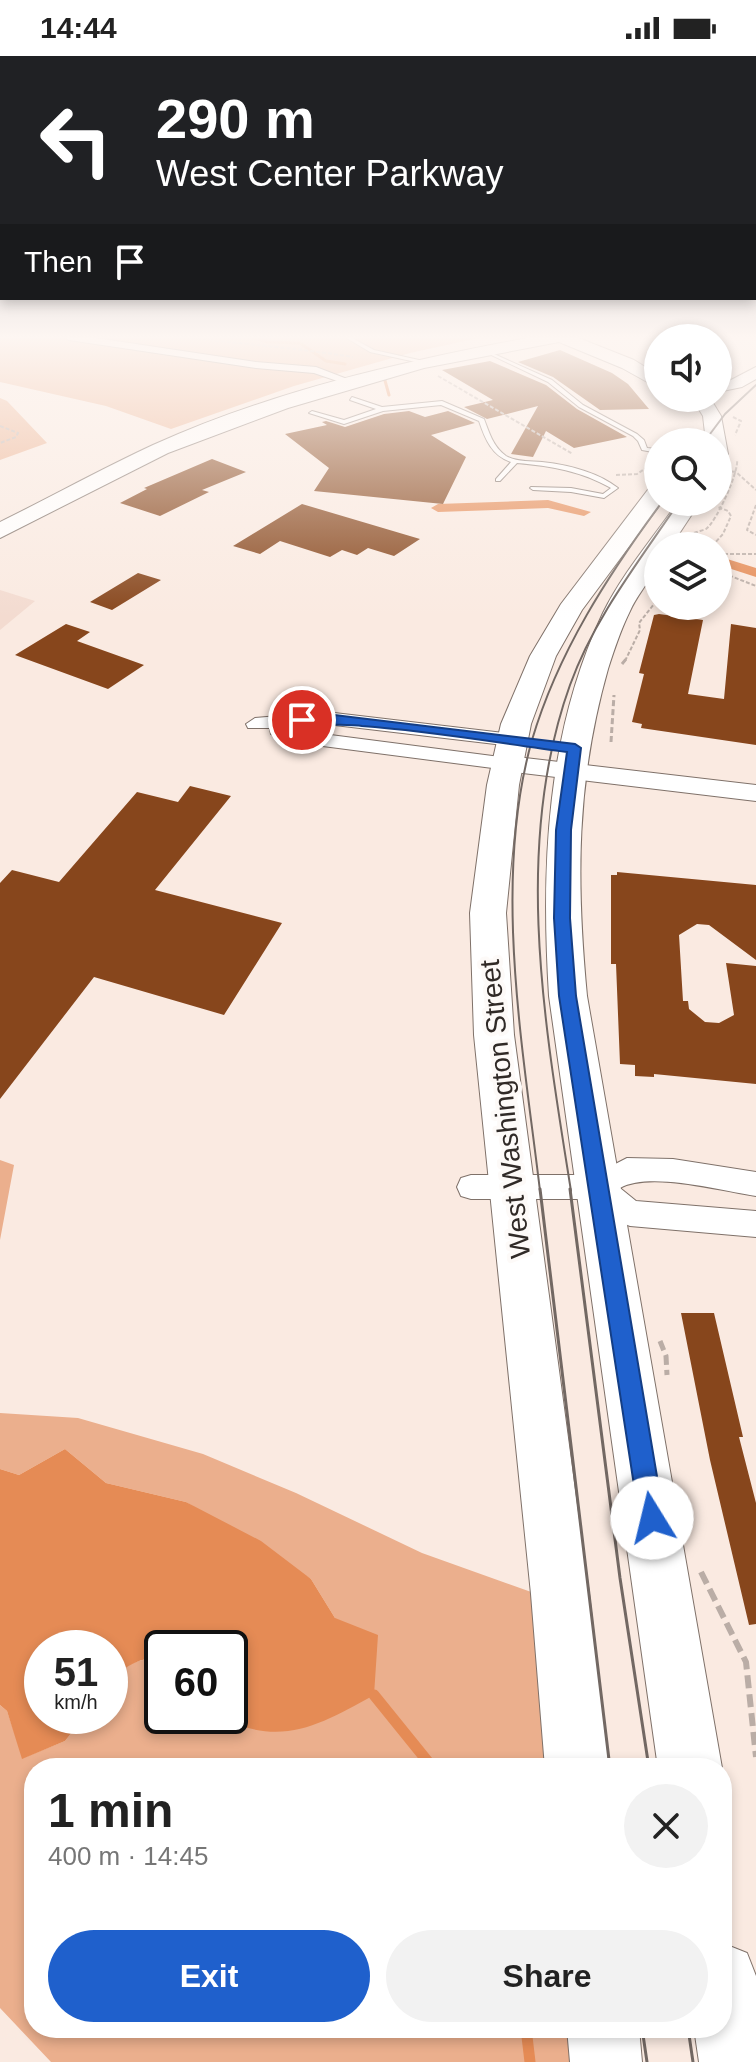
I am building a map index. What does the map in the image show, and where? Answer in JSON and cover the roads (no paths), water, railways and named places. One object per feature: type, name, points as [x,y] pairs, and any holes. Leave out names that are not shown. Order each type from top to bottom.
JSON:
[{"type":"main road","points":[[72,493],[43,484],[208,431]]},
{"type":"main road","points":[[0,531],[161,449],[215,431]]},
{"type":"main road","name":"West Washington Street","points":[[576,1758],[560,1594],[491,1187],[492,1021],[488,913],[497,828],[510,752],[531,686],[554,635],[644,488]]},
{"type":"main road","points":[[644,570],[617,611],[595,667],[573,760],[563,830],[562,918],[568,996],[688,1758]]},
{"type":"main road","points":[[604,2038],[606,2062]]},
{"type":"main road","points":[[731,2038],[735,2062]]},
{"type":"street","points":[[510,752],[315,739],[255,724],[326,718],[756,793]]},
{"type":"street","points":[[573,760],[756,770]]},
{"type":"street","points":[[491,1187],[598,1187],[627,1170],[673,1171],[756,1184]]},
{"type":"street","points":[[598,1187],[630,1213],[756,1224]]},
{"type":"lane","points":[[486,431],[490,443],[502,456],[515,462],[578,471],[615,488],[607,496],[533,488]]},
{"type":"lane","points":[[627,431],[641,440],[644,449]]},
{"type":"lane","points":[[498,480],[515,462]]},
{"type":"waterway","points":[[438,508],[548,504],[584,512]]},
{"type":"waterway","points":[[732,565],[756,573]]},
{"type":"waterway","points":[[374,1695],[425,1758]]},
{"type":"waterway","points":[[527,2038],[530,2062]]},
{"type":"tram line","points":[[540,1191],[519,1023],[512,907],[520,794],[532,740],[570,645],[604,586],[652,516]]},
{"type":"tram line","points":[[571,1191],[552,1065],[539,937],[538,873],[542,809],[552,746],[580,660],[619,590],[669,516]]},
{"type":"tram line","points":[[540,1189],[609,1758]]},
{"type":"tram line","points":[[570,1189],[620,1578],[647,1758]]},
{"type":"tram line","points":[[643,2038],[647,2062]]},
{"type":"tram line","points":[[689,2038],[693,2062]]}]
